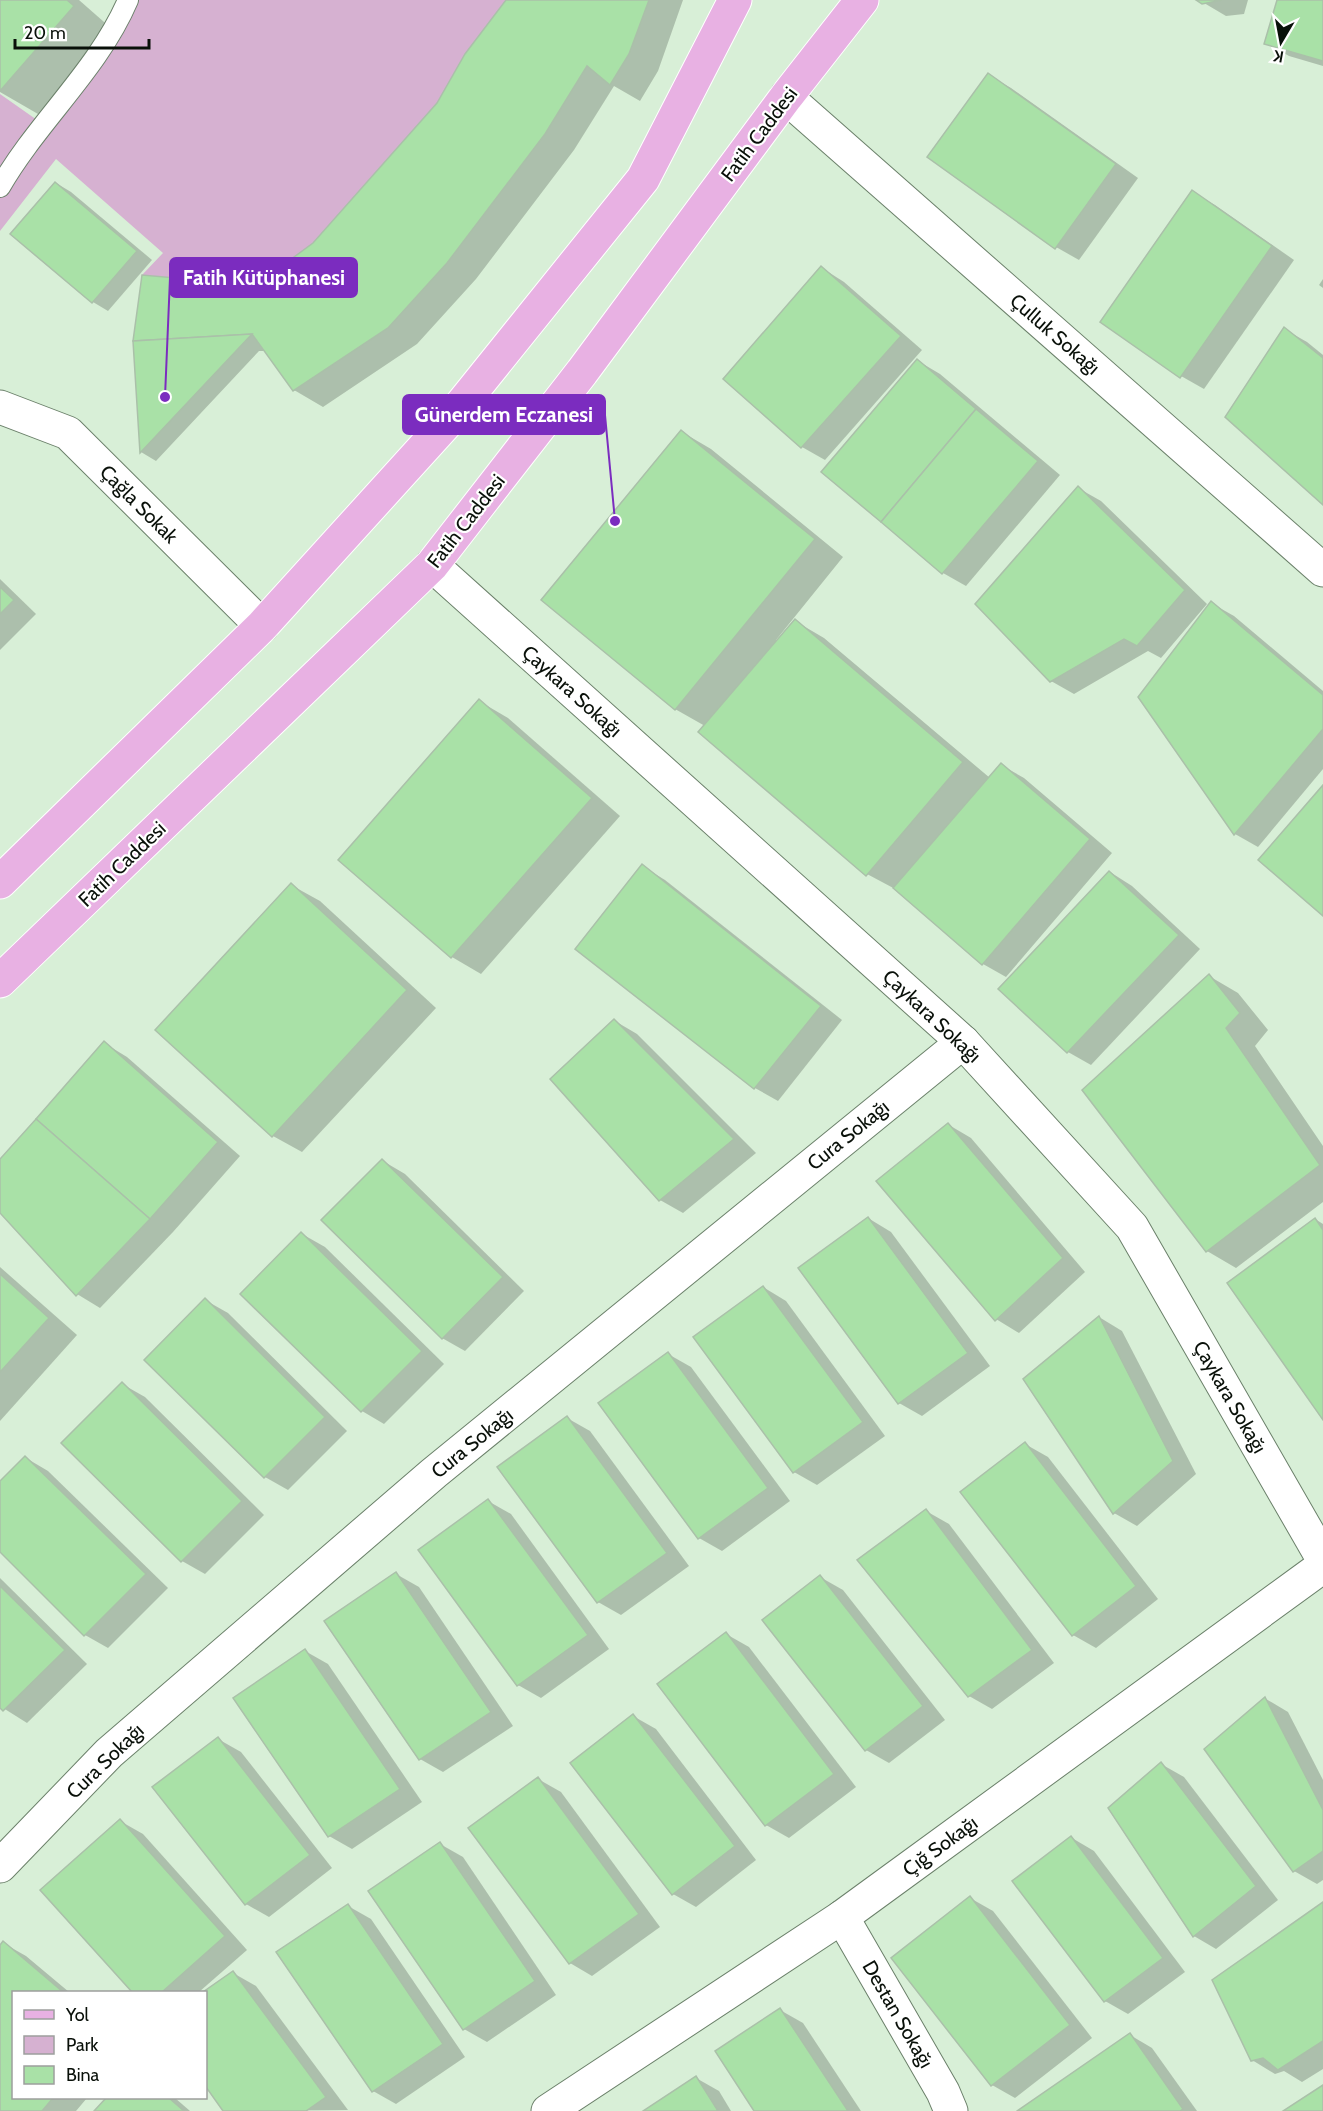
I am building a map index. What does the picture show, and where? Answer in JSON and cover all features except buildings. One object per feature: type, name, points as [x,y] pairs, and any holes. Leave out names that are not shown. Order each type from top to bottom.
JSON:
[{"type":"main road","points":[[0,882],[262,626],[449,420],[643,179],[735,0]]},
{"type":"main road","name":"Fatih Caddesi","points":[[0,981],[432,566],[582,372],[786,97],[862,0]]},
{"type":"street","name":"Çulluk Sokağı","points":[[786,97],[1323,570]]},
{"type":"street","name":"Çağla Sokak","points":[[0,407],[68,433],[262,626]]},
{"type":"street","name":"Çaykara Sokağı","points":[[432,566],[963,1042],[1132,1227],[1323,1559]]},
{"type":"street","name":"Cura Sokağı","points":[[0,1866],[109,1753],[416,1489],[963,1042]]},
{"type":"street","name":"Çığ Sokağı","points":[[548,2111],[842,1917],[1323,1566]]},
{"type":"street","name":"Destan Sokağı","points":[[842,1917],[943,2092],[951,2111]]},
{"type":"lane","points":[[0,187],[39,128],[101,50],[128,0]]},
{"type":"green space","points":[[124,0],[506,0],[465,54],[437,103],[313,243],[271,274],[210,281],[142,275],[163,253],[56,159],[0,231],[0,94],[37,120]]},
{"type":"place","name":"Fatih Kütüphanesi","points":[[165,397]]},
{"type":"place","name":"Günerdem Eczanesi","points":[[615,521]]}]
